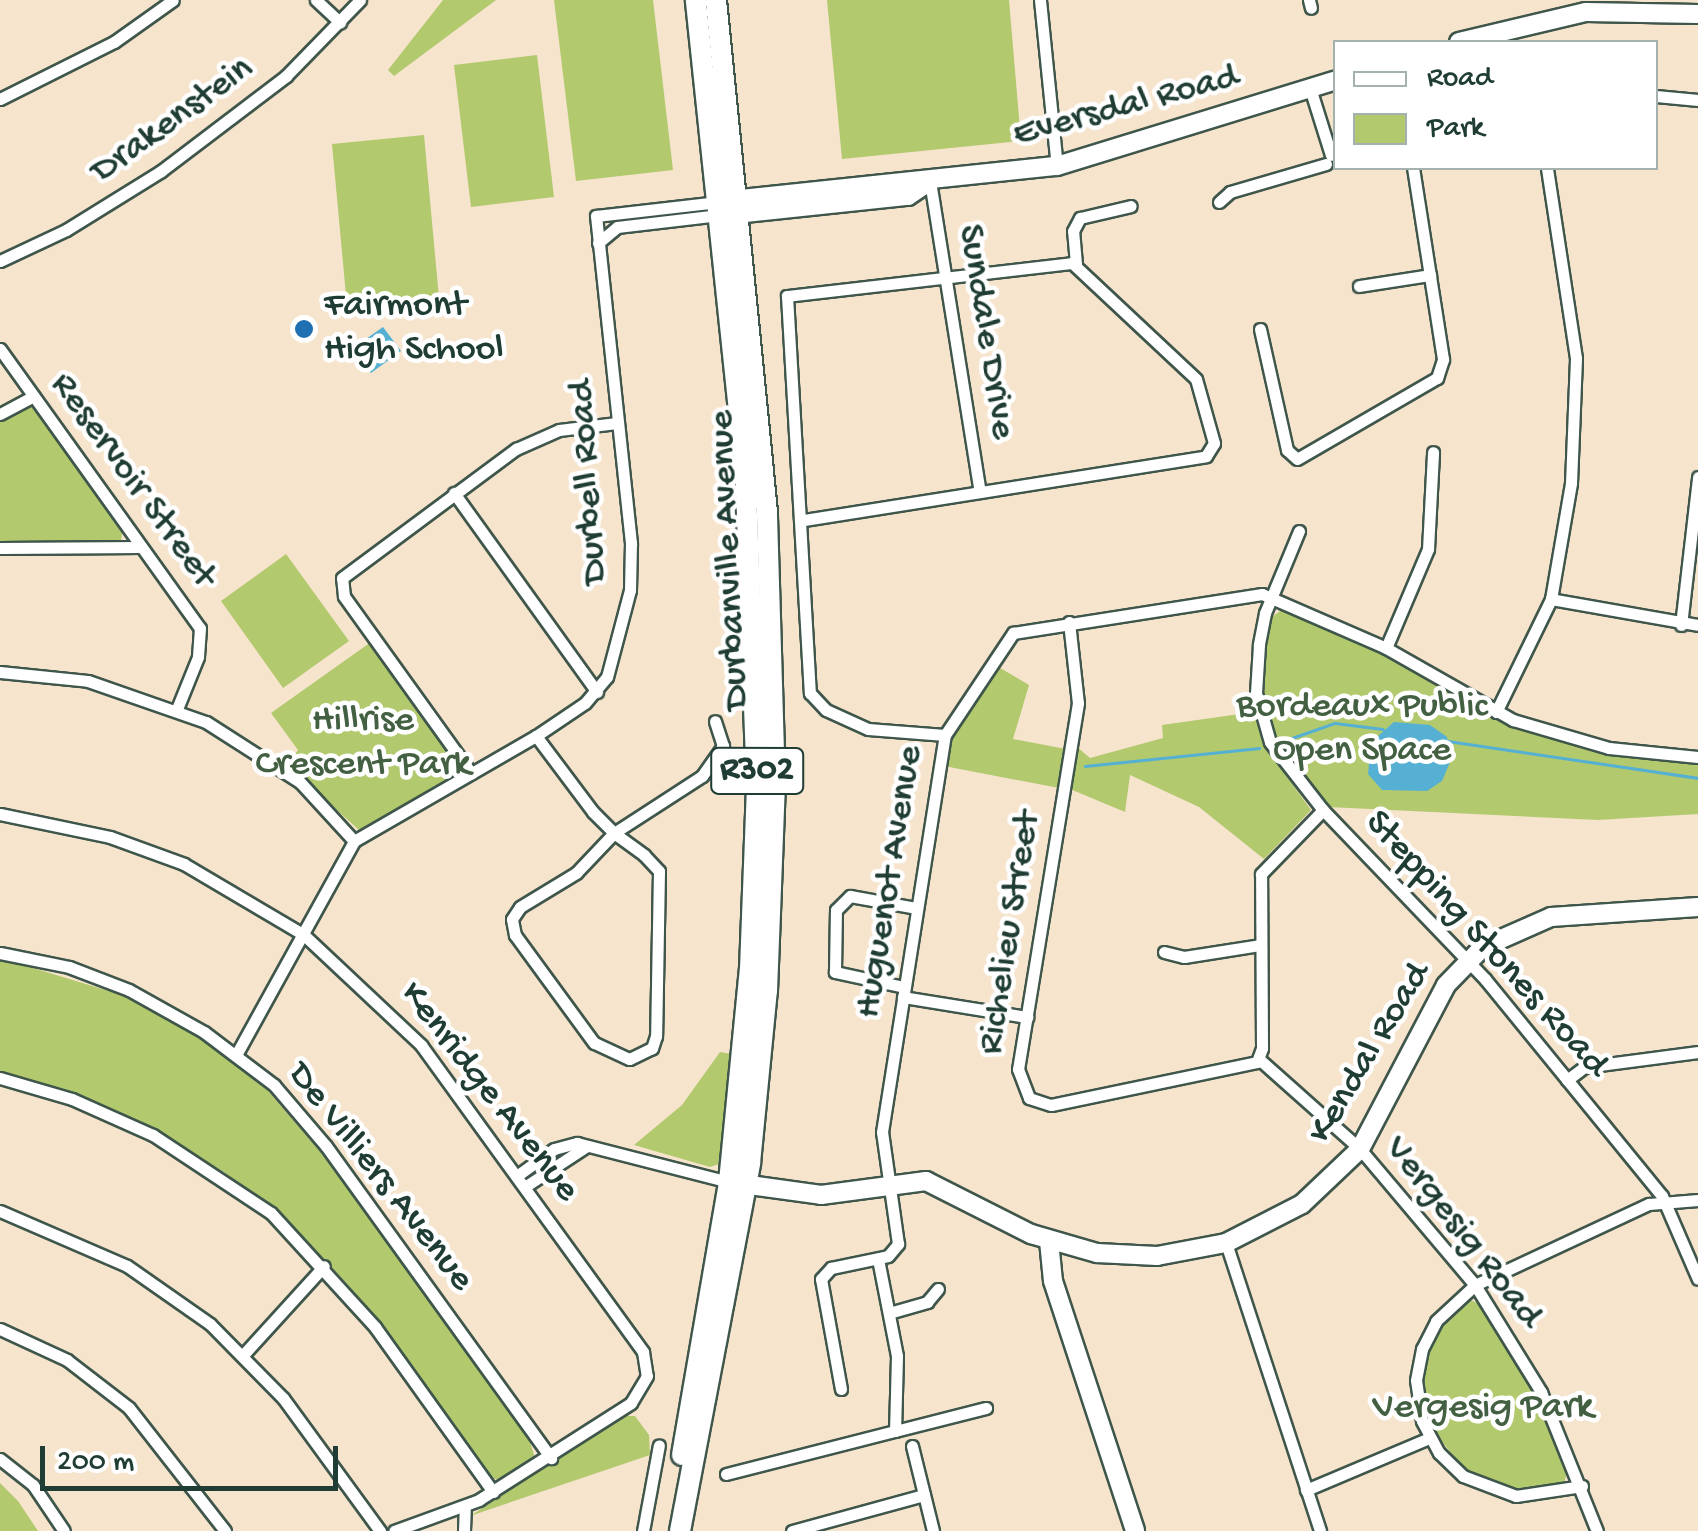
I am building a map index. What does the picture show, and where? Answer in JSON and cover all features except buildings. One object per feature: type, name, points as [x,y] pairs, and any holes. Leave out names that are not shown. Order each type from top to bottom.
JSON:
[{"type":"main road","name":"Durbanville Avenue","points":[[696,0],[728,207]]},
{"type":"main road","name":"Durbanville Avenue","points":[[680,1531],[738,1184],[750,969],[757,720],[716,0]]},
{"type":"main road","name":"Durbanville Avenue","points":[[667,1531],[738,1184]]},
{"type":"main road","points":[[689,1531],[690,1482]]},
{"type":"street","points":[[0,99],[114,42],[173,0]]},
{"type":"street","points":[[316,0],[340,22]]},
{"type":"street","name":"Drakenstein","points":[[0,261],[146,182],[286,76],[360,0]]},
{"type":"street","points":[[1040,0],[1057,166]]},
{"type":"street","points":[[1467,40],[1586,12],[1698,14]]},
{"type":"street","name":"Eversdal Road","points":[[728,207],[1057,166],[1333,81]]},
{"type":"street","points":[[1219,202],[1333,160],[1310,88]]},
{"type":"street","points":[[1658,96],[1698,100]]},
{"type":"street","points":[[1260,329],[1287,450],[1301,458],[1440,374],[1430,274],[1413,170]]},
{"type":"street","points":[[1496,712],[1551,599],[1578,392],[1547,170]]},
{"type":"street","name":"Sundale Drive","points":[[930,181],[980,492]]},
{"type":"street","points":[[804,520],[1206,456],[1213,450],[1196,379],[1076,264],[1073,231],[1080,218],[1130,206]]},
{"type":"street","points":[[598,243],[617,227],[728,207]]},
{"type":"street","name":"Durbell Road","points":[[354,841],[536,736],[596,692],[612,669],[630,590],[596,216],[728,207]]},
{"type":"street","points":[[944,735],[868,730],[814,699],[807,678],[804,520],[782,308],[787,296],[945,275],[1076,264]]},
{"type":"street","points":[[1359,286],[1430,274]]},
{"type":"street","name":"Reservoir Street","points":[[0,349],[200,628],[198,656],[177,709]]},
{"type":"street","points":[[0,414],[34,396]]},
{"type":"street","points":[[471,773],[341,584],[352,566],[539,438],[617,423]]},
{"type":"street","points":[[1386,648],[1432,533],[1432,452]]},
{"type":"street","points":[[1680,624],[1698,477]]},
{"type":"street","points":[[454,494],[596,692]]},
{"type":"street","name":"Stepping Stones Road","points":[[1299,531],[1271,598],[1256,672],[1262,720],[1283,764],[1468,960],[1567,1080],[1664,1201],[1698,1279]]},
{"type":"street","points":[[0,548],[141,547]]},
{"type":"street","name":"Huguenot Avenue","points":[[878,1259],[898,1244],[882,1132],[944,735],[1009,636],[1069,622],[1248,593],[1271,598]]},
{"type":"street","points":[[1271,598],[1386,648],[1496,712],[1598,746],[1698,757]]},
{"type":"street","points":[[1551,599],[1698,626]]},
{"type":"street","name":"Richelieu Street","points":[[1069,622],[1078,704],[1019,1082],[1029,1098],[1045,1105],[1245,1069],[1260,1059]]},
{"type":"street","points":[[0,672],[88,681],[177,709],[230,734],[300,782],[354,841],[236,1054]]},
{"type":"street","points":[[536,736],[614,833],[661,877],[656,1036],[652,1048],[629,1059],[594,1043],[511,924],[520,907],[576,873],[614,833],[710,767],[723,746],[715,721]]},
{"type":"street","points":[[1260,1059],[1262,870],[1323,810]]},
{"type":"street","name":"Kenridge Avenue","points":[[0,814],[110,837],[184,864],[304,935],[404,1025],[518,1175],[643,1352],[646,1382],[632,1403],[551,1458]]},
{"type":"street","points":[[917,908],[850,896],[836,910],[835,972],[903,992],[1027,1017]]},
{"type":"street","name":"Kendal Road","points":[[518,1175],[560,1146],[592,1145],[738,1184],[822,1195],[891,1182],[934,1182],[1040,1238],[1081,1250],[1157,1256],[1226,1242],[1302,1204],[1360,1149],[1442,993],[1468,960],[1505,933],[1540,920],[1698,907]]},
{"type":"street","points":[[1164,952],[1184,957],[1261,945]]},
{"type":"street","name":"De Villiers Avenue","points":[[0,952],[69,967],[129,990],[236,1054],[306,1120],[551,1458]]},
{"type":"street","points":[[1567,1080],[1584,1067],[1698,1052]]},
{"type":"street","name":"Vergesig Road","points":[[1260,1059],[1360,1149],[1474,1285],[1536,1383],[1582,1486],[1597,1531]]},
{"type":"street","points":[[0,1078],[118,1118],[196,1159],[271,1214],[324,1266],[493,1492]]},
{"type":"street","points":[[526,1186],[592,1145]]},
{"type":"street","points":[[1582,1486],[1532,1497],[1497,1492],[1462,1476],[1429,1438],[1417,1395],[1422,1349],[1436,1321],[1474,1285],[1664,1201],[1698,1200]]},
{"type":"street","points":[[0,1211],[127,1266],[242,1355],[300,1420],[380,1531]]},
{"type":"street","points":[[1040,1238],[1135,1531]]},
{"type":"street","points":[[1226,1242],[1320,1531]]},
{"type":"street","points":[[1054,1285],[1062,1265],[1081,1250]]},
{"type":"street","points":[[841,1389],[822,1276],[878,1259],[898,1356],[895,1431]]},
{"type":"street","points":[[242,1355],[324,1266]]},
{"type":"street","points":[[889,1313],[927,1302],[938,1289]]},
{"type":"street","points":[[0,1328],[68,1360],[129,1408],[225,1531]]},
{"type":"street","points":[[726,1474],[986,1408]]},
{"type":"street","points":[[1306,1490],[1429,1438]]},
{"type":"street","points":[[643,1531],[660,1444]]},
{"type":"street","points":[[912,1446],[933,1531]]},
{"type":"street","points":[[394,1531],[465,1508],[551,1458]]},
{"type":"street","points":[[0,1460],[33,1485],[64,1531]]},
{"type":"street","points":[[792,1531],[924,1496]]},
{"type":"street","points":[[464,1531],[465,1508]]},
{"type":"green space","points":[[443,0],[496,0],[394,76],[388,70]]},
{"type":"green space","points":[[554,0],[653,0],[673,170],[576,181]]},
{"type":"green space","points":[[827,0],[1009,0],[1021,141],[842,159]]},
{"type":"green space","points":[[537,55],[554,197],[471,207],[454,65]]},
{"type":"green space","points":[[424,135],[439,298],[347,306],[332,144]]},
{"type":"green space","points":[[31,405],[123,528],[121,541],[0,544],[0,419]]},
{"type":"green space","points":[[286,554],[349,641],[283,688],[221,601]]},
{"type":"green space","name":"Bordeaux Public Open Space","points":[[1283,609],[1390,656],[1511,724],[1608,754],[1698,763],[1698,814],[1598,820],[1328,807],[1276,741],[1263,701],[1269,619]]},
{"type":"green space","name":"Hillrise Crescent Park","points":[[371,642],[458,768],[452,778],[359,830],[287,765],[298,750],[271,713]]},
{"type":"green space","points":[[995,665],[1029,685],[1013,739],[1066,749],[1059,788],[944,766],[952,731]]},
{"type":"green space","name":"Bordeaux Public Open Space","points":[[1254,712],[1269,752],[1311,810],[1264,859],[1199,807],[1130,775],[1125,812],[1070,789],[1076,746],[1090,758],[1163,738],[1162,725]]},
{"type":"green space","points":[[0,958],[132,998],[202,1036],[263,1085],[352,1189],[528,1436],[535,1458],[499,1480],[488,1477],[348,1285],[291,1225],[224,1172],[110,1109],[0,1074]]},
{"type":"green space","points":[[720,1052],[732,1054],[719,1164],[710,1167],[634,1145],[682,1105]]},
{"type":"green space","name":"Vergesig Park","points":[[1469,1299],[1481,1305],[1531,1384],[1569,1467],[1563,1486],[1509,1490],[1465,1471],[1429,1425],[1422,1382],[1426,1358],[1439,1326]]},
{"type":"green space","points":[[625,1416],[635,1416],[649,1435],[650,1455],[470,1516]]},
{"type":"green space","points":[[0,1483],[18,1501],[38,1531],[0,1531]]},
{"type":"water","points":[[383,327],[401,351],[371,373],[353,348]]},
{"type":"water","points":[[1394,722],[1430,725],[1447,737],[1451,760],[1442,781],[1427,791],[1382,790],[1368,774],[1371,742]]},
{"type":"waterway","points":[[1289,739],[1335,723],[1383,729]]},
{"type":"waterway","points":[[1448,741],[1698,778]]},
{"type":"waterway","points":[[1085,766],[1259,748]]},
{"type":"place","name":"Fairmont High School","points":[[304,329]]}]
